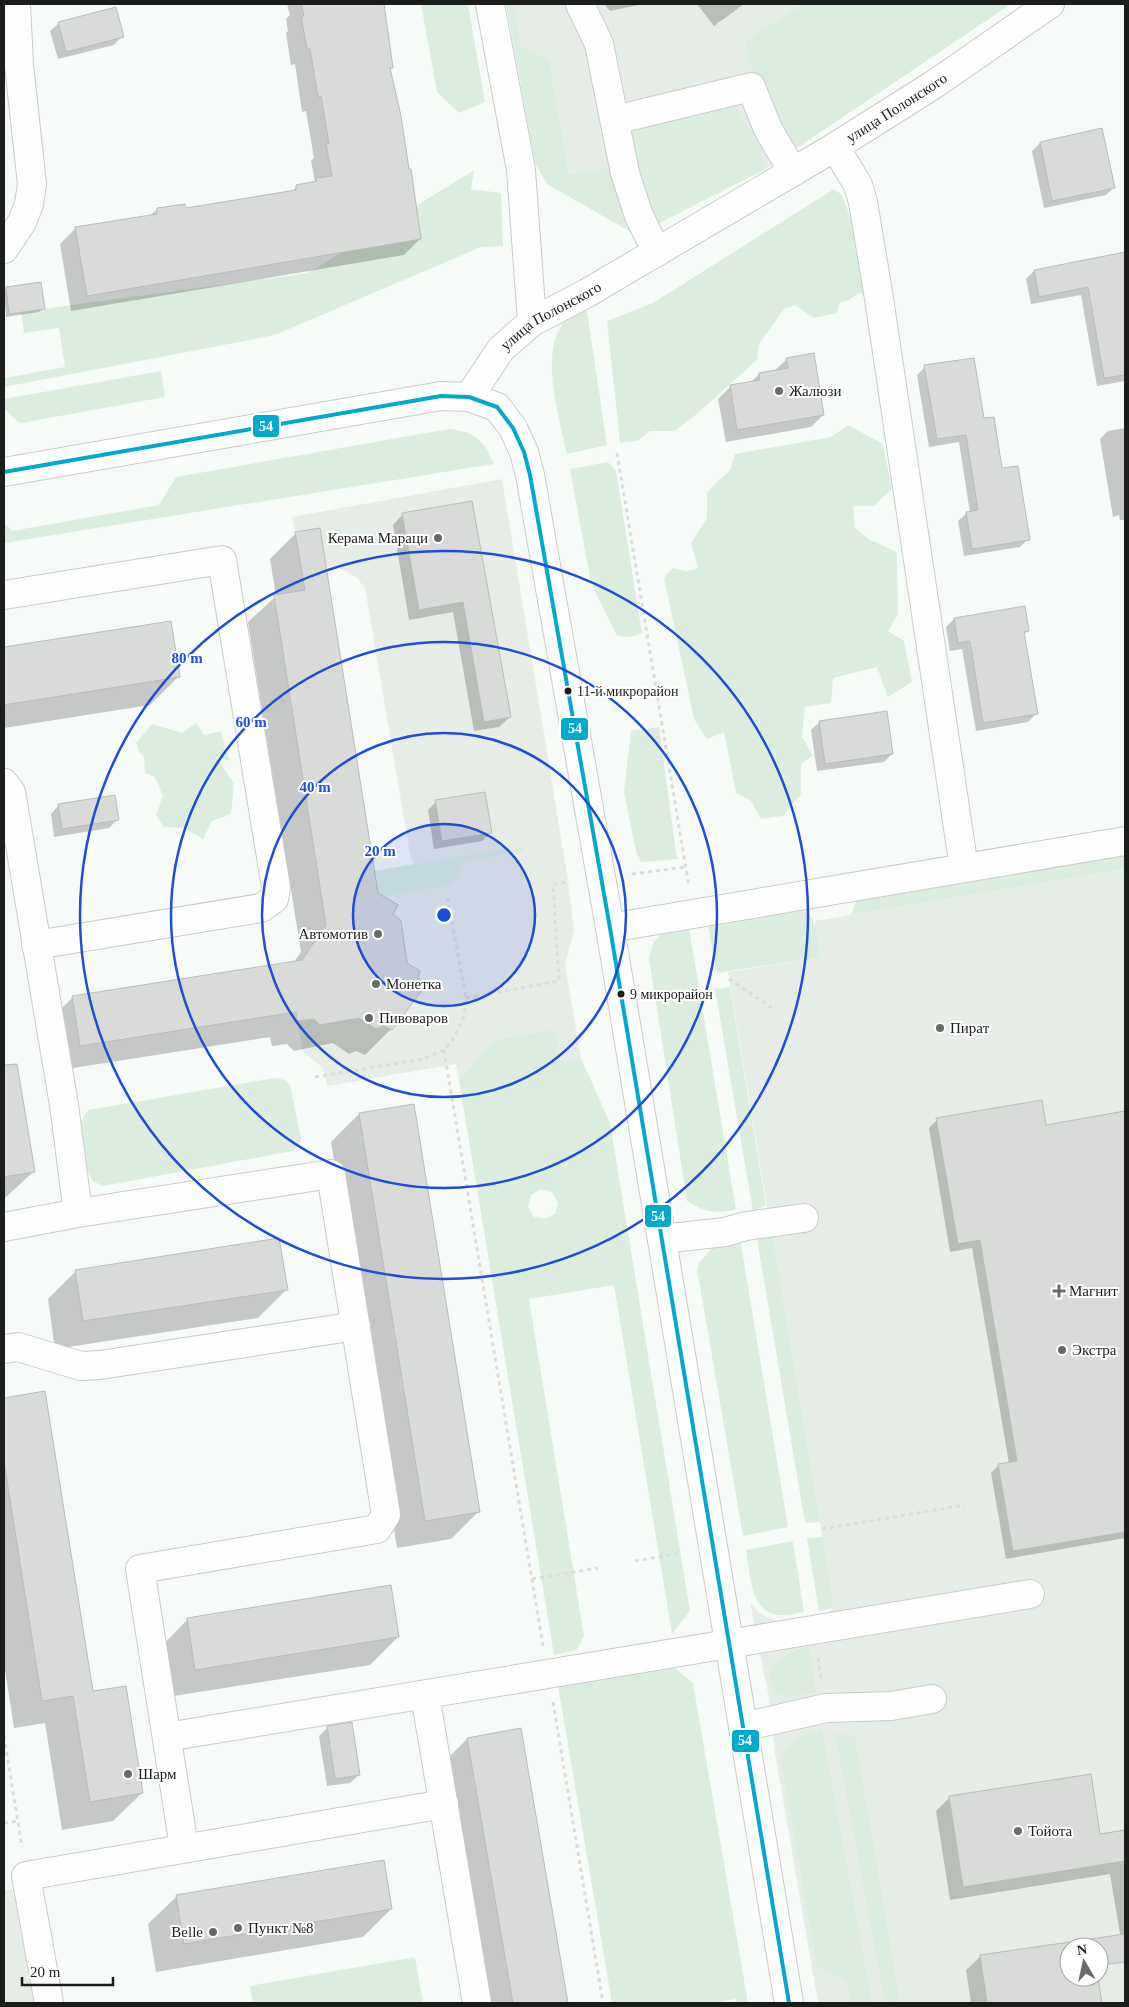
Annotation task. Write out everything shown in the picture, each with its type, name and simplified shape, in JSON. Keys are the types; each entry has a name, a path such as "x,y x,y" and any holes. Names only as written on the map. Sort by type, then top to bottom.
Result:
{"main road":[{"path":"4,249 22,222 29,204 32,184 19,65 16,4"},
{"path":"490,4 521,170 532,322"},
{"path":"580,4 599,44 626,173 639,216 658,252"},
{"name":"улица Полонского","path":"469,397 501,349 532,322 658,252 835,147 936,83 1050,4"},
{"path":"615,120 751,87 768,129 793,172"},
{"path":"835,147 858,185 863,202 880,302 964,868"},
{"path":"4,472 441,396 469,397 497,407 513,428 524,452 530,475 610,928 789,2003"},
{"path":"4,595 222,560 276,887 274,899 261,908 36,945"},
{"path":"4,783 11,792 64,1105 78,1214"},
{"path":"610,928 1125,841"},
{"path":"4,1227 331,1174 386,1515 378,1529 140,1569 184,1847"},
{"path":"662,1240 725,1232 746,1226 804,1218"},
{"path":"4,1349 18,1347 81,1366 100,1365 356,1326"},
{"path":"167,1737 1030,1594"},
{"path":"425,1695 477,2003"},
{"path":"743,1727 826,1708 891,1706 932,1699"},
{"path":"49,2003 26,1876 184,1847 444,1804"}],"path":[{"path":"617,453 690,890"},
{"path":"632,874 686,867"},
{"path":"466,998 559,981 553,884 568,882"},
{"path":"315,1078 423,1059 444,1050 453,1039 464,1016 466,998 447,895"},
{"path":"729,979 772,1008"},
{"path":"444,1050 603,2003"},
{"path":"822,1529 966,1505"},
{"path":"635,1561 681,1553"},
{"path":"532,1580 598,1568"},
{"path":"816,1649 822,1686"},
{"path":"4,1736 26,1876"},
{"path":"4,1824 17,1821"}],"shaded area":[{"path":"515,4 804,4 757,32 794,148 803,144 764,170 636,235 569,175 549,59 521,46"},
{"path":"502,479 567,874 574,930 565,965 581,1058 561,1061 555,1029 494,1040 459,1080 456,1064 327,1086 323,1068 303,1052 297,1021 314,1019 320,1025 359,1018 376,1029 383,1026 392,1030 426,985 418,978 420,970 407,963 401,921 393,914 378,894 374,871 414,864 410,854 365,588 357,578 342,569 329,566 301,568 292,517"},
{"path":"1125,869 1125,2003 818,2003 775,1753 768,1693 750,1602 760,1614 780,1622 826,1615 834,1607 728,972 820,957 815,921"},
{"path":"12,1889 19,1899 38,2003 4,2003 4,1891"}],"green space":[{"path":"421,4 468,4 485,102 459,113 437,92"},
{"path":"506,4 515,4 521,46 549,59 569,175 609,168 636,235 547,184 535,163"},
{"path":"804,4 1011,4 803,144 794,148 785,141 748,58 746,43 757,32"},
{"path":"733,100 761,151 764,170 658,223 647,212 625,126"},
{"path":"474,170 471,189 501,193 503,246 481,247 275,335 4,387 4,378 65,367 59,328 24,333 21,312 308,273"},
{"path":"834,189 842,195 851,219 869,295 858,293 849,300 839,303 837,313 814,318 795,305 784,309 759,344 757,360 699,412 675,431 650,431 637,441 620,443 607,321 653,303"},
{"path":"579,309 587,311 607,445 567,454 554,388 553,353 556,338 562,325"},
{"path":"161,371 165,397 21,423 14,419 4,408 4,399"},
{"path":"848,425 883,444 892,489 874,506 853,506 855,528 870,540 897,552 898,614 888,631 904,641 912,682 888,697 877,667 833,678 831,703 805,707 802,737 813,756 801,764 801,794 783,816 761,819 751,801 736,793 724,732 707,739 694,719 664,578 672,568 686,571 698,568 691,543 707,518 707,492 730,470 735,454 831,437"},
{"path":"449,429 466,432 478,439 494,464 4,543 4,523 12,531 159,505 176,477"},
{"path":"608,462 616,471 642,633 631,637 617,636 591,583 570,469"},
{"path":"196,723 204,735 221,731 229,761 215,756 234,783 231,814 212,821 203,839 184,828 164,827 156,815 163,796 155,777 145,773 144,757 136,743 152,724 182,733"},
{"path":"659,727 677,859 641,862 636,851 624,792 631,731"},
{"path":"523,846 524,852 464,861 451,885 382,896 378,894 374,871"},
{"path":"1125,852 1125,869 851,915 858,897"},
{"path":"800,909 814,923 818,936 820,957 716,973 708,923"},
{"path":"689,928 736,1210 722,1212 700,1208 687,1201 649,958 654,942 662,934"},
{"path":"730,987 766,1205 753,1211 715,989"},
{"path":"555,1029 561,1061 581,1058 610,1123 690,1611 672,1634 614,1285 529,1299 584,1636 577,1650 554,1655 459,1080 494,1040","holes":["541,1189 552,1192 558,1203 555,1214 545,1219 534,1217 528,1206 531,1195"]},
{"path":"275,1078 285,1080 290,1085 301,1138 299,1145 293,1151 103,1186 93,1181 87,1171 80,1123 88,1110"},
{"path":"756,1233 772,1233 820,1522 805,1523"},
{"path":"740,1238 788,1527 743,1536 697,1269 699,1263 717,1242"},
{"path":"823,1537 834,1608 819,1611 807,1538"},
{"path":"793,1541 804,1612 790,1615 771,1613 763,1608 753,1591 746,1550"},
{"path":"809,1647 816,1692 788,1697 777,1693 773,1688 770,1678 772,1667 788,1654"},
{"path":"660,1668 675,1668 693,1683 748,2003 737,2003 736,1999 709,2003 612,2003 558,1686"},
{"path":"822,1730 872,2003 851,2003 847,1980 817,1967 781,1758 789,1745 797,1738 807,1733"},
{"path":"835,1732 855,1737 900,2003 885,2003"},
{"path":"415,1957 423,2003 253,2003 250,1986"}],"building":[{"path":"301,4 384,4 393,68 390,68 401,116 409,169 411,169 421,239 87,296 75,227 157,214 157,208 185,204 186,208 296,190 296,185 317,181 316,178 332,176 326,144 329,144 321,96 318,97 310,49 307,49 301,16 304,16"},
{"path":"116,7 124,37 66,52 58,22"},
{"path":"1102,128 1115,188 1052,201 1040,142"},
{"path":"1125,252 1125,375 1104,378 1088,287 1039,297 1034,270"},
{"path":"41,282 45,309 9,314 6,287"},
{"path":"814,353 824,415 737,430 730,385 760,380 759,373 788,368 786,358"},
{"path":"974,358 984,418 994,417 1002,468 1018,466 1030,540 972,549 966,512 978,510 966,435 937,439 924,365"},
{"path":"472,501 511,717 484,722 463,602 419,610 402,513"},
{"path":"320,528 378,893 398,905 393,914 401,921 407,963 420,971 418,978 426,985 392,1030 383,1026 376,1029 359,1018 320,1025 314,1019 297,1021 296,1012 80,1046 72,996 302,960 326,925 274,595 305,590 295,532"},
{"path":"1025,606 1029,631 1024,632 1038,714 983,723 970,641 958,643 954,618"},
{"path":"171,621 180,677 4,705 4,647"},
{"path":"887,711 893,754 825,764 819,721"},
{"path":"485,792 492,833 442,841 435,800"},
{"path":"115,795 119,820 62,829 58,804"},
{"path":"17,1064 35,1172 4,1177 4,1065"},
{"name":"Экстра","path":"1042,1100 1046,1125 1125,1111 1125,1532 1013,1551 998,1464 1017,1461 980,1240 958,1244 936,1118"},
{"path":"414,1104 480,1512 425,1521 359,1113"},
{"path":"279,1238 288,1290 83,1321 75,1270"},
{"path":"45,1391 93,1691 126,1686 143,1793 90,1802 73,1696 42,1701 4,1462 4,1398"},
{"path":"391,1585 399,1637 195,1670 187,1618"},
{"path":"352,1722 360,1775 335,1779 327,1726"},
{"path":"521,1728 568,2003 513,2003 467,1738"},
{"path":"1091,1774 1100,1834 1125,1830 1125,1861 963,1887 949,1796"},
{"path":"384,1860 392,1909 184,1944 176,1895"},
{"path":"1125,1934 1125,1962 1109,1964 1109,1937 1104,1937"},
{"path":"1059,1944 1059,1987 1100,1987 1102,2003 987,2003 980,1955"}],"transit line":[{"name":"54","path":"4,472 441,396 469,397 497,407 513,428 524,452 530,475 610,928 789,2003"}],"place":[{"name":"Жалюзи","path":"779,391"},
{"name":"Керама Мараци","path":"438,538"},
{"name":"11-й микрорайон","path":"568,691"},
{"name":"Автомотив","path":"378,934"},
{"name":"Монетка","path":"376,984"},
{"name":"9 микрорайон","path":"621,994"},
{"name":"Пивоваров","path":"369,1018"},
{"name":"Пират","path":"940,1028"},
{"name":"Магнит","path":"1059,1291"},
{"name":"Экстра","path":"1062,1350"},
{"name":"Шарм","path":"128,1774"},
{"name":"Тойота","path":"1018,1831"},
{"name":"Пункт №8","path":"238,1928"},
{"name":"Belle","path":"213,1932"}]}
